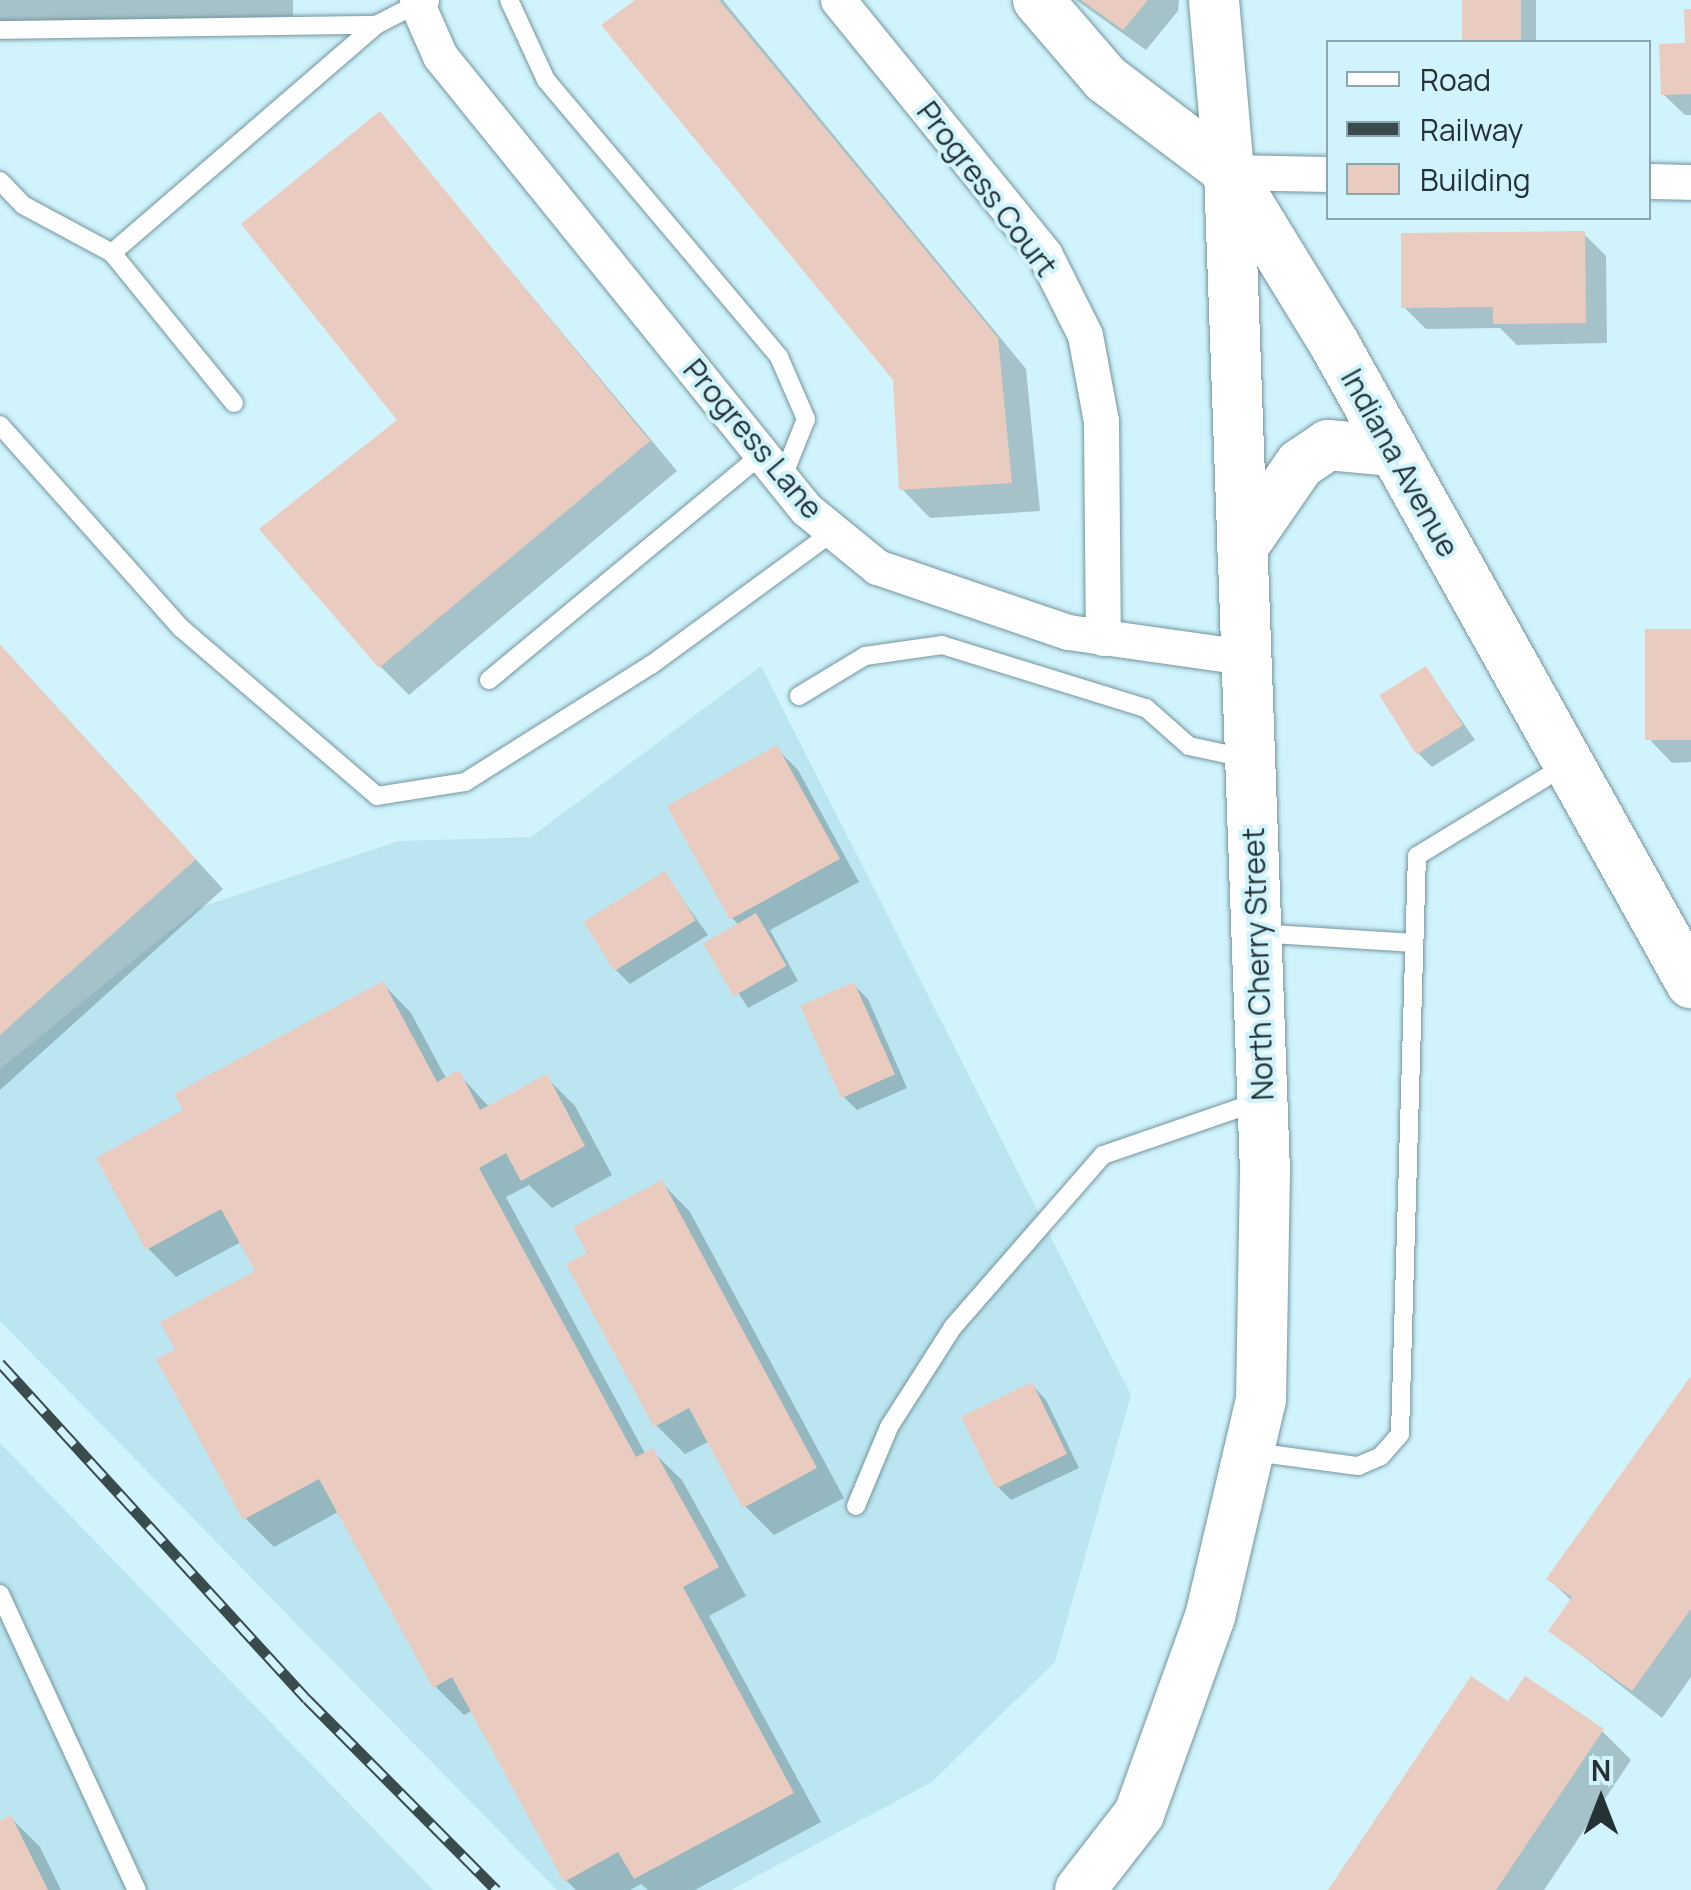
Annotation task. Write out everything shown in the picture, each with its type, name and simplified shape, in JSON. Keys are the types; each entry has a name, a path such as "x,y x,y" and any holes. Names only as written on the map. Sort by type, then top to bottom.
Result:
{"main road":[{"name":"Indiana Avenue","path":"1038,0 1106,79 1228,172 1392,451 1691,983"},
{"name":"North Cherry Street","path":"1080,1890 1138,1814 1210,1617 1261,1400 1262,1100 1257,933 1243,657 1228,172 1214,0"},
{"path":"1242,548 1300,464 1328,445 1392,451"}],"street":[{"name":"Progress Court","path":"838,0 1045,254 1085,335 1100,421 1103,638"},
{"name":"Progress Lane","path":"419,2 440,56 772,466 834,531 877,567 1103,638 1243,657"},
{"path":"1228,172 1326,174"},
{"path":"1651,181 1691,182"}],"lane":[{"path":"489,680 772,466 806,419 779,357 546,80 510,0"},
{"path":"112,253 376,26 419,2"},
{"path":"0,30 376,26"},
{"path":"0,182 23,205 112,253 234,404"},
{"path":"0,425 181,628 378,796 465,782 651,665 834,531"},
{"path":"798,696 865,656 942,646 1146,708 1189,746 1250,759"},
{"path":"1249,1452 1358,1466 1381,1456 1400,1434 1416,856 1568,764"},
{"path":"1257,933 1414,943"},
{"path":"856,1506 889,1427 953,1326 1103,1154 1262,1100"},
{"path":"0,1594 137,1890"}],"shaded area":[{"path":"761,666 1131,1395 1055,1662 932,1782 731,1890 557,1890 0,1321 0,1069 198,908 399,841 531,837"},
{"path":"0,1443 433,1890 0,1890"}],"building":[{"path":"635,0 719,0 998,338 1012,483 899,490 893,380 601,25"},
{"path":"1081,0 1148,0 1123,30"},
{"path":"1462,0 1521,0 1521,40 1462,40"},
{"path":"1684,9 1691,9 1691,94 1661,95 1659,44 1685,43"},
{"path":"380,111 650,441 379,668 259,529 397,420 241,224"},
{"path":"1585,231 1586,323 1493,324 1493,307 1401,308 1401,233"},
{"path":"1645,629 1691,629 1691,740 1645,740"},
{"path":"0,645 196,859 0,1035"},
{"path":"1426,666 1463,725 1416,755 1379,695"},
{"path":"777,745 840,859 730,920 667,806"},
{"path":"665,871 696,920 614,971 584,922"},
{"path":"756,913 786,966 734,996 703,944"},
{"path":"383,981 437,1082 459,1070 480,1110 547,1074 585,1146 521,1181 506,1153 479,1168 636,1457 653,1448 719,1567 683,1587 794,1793 634,1879 618,1852 564,1882 452,1677 433,1688 319,1479 243,1520 156,1359 175,1349 160,1322 255,1271 221,1209 146,1250 96,1158 183,1110 174,1094"},
{"path":"854,982 895,1074 841,1098 800,1006"},
{"path":"662,1180 817,1468 743,1508 689,1408 654,1427 566,1264 587,1253 573,1227"},
{"path":"1691,1376 1691,1609 1632,1691 1548,1631 1572,1597 1546,1579"},
{"path":"1032,1382 1067,1454 996,1489 961,1417"},
{"path":"1471,1676 1508,1701 1525,1676 1604,1729 1496,1890 1328,1890"},
{"path":"11,1815 48,1890 0,1890 0,1821"}],"railway":[{"path":"0,1363 307,1699 497,1890"}]}
